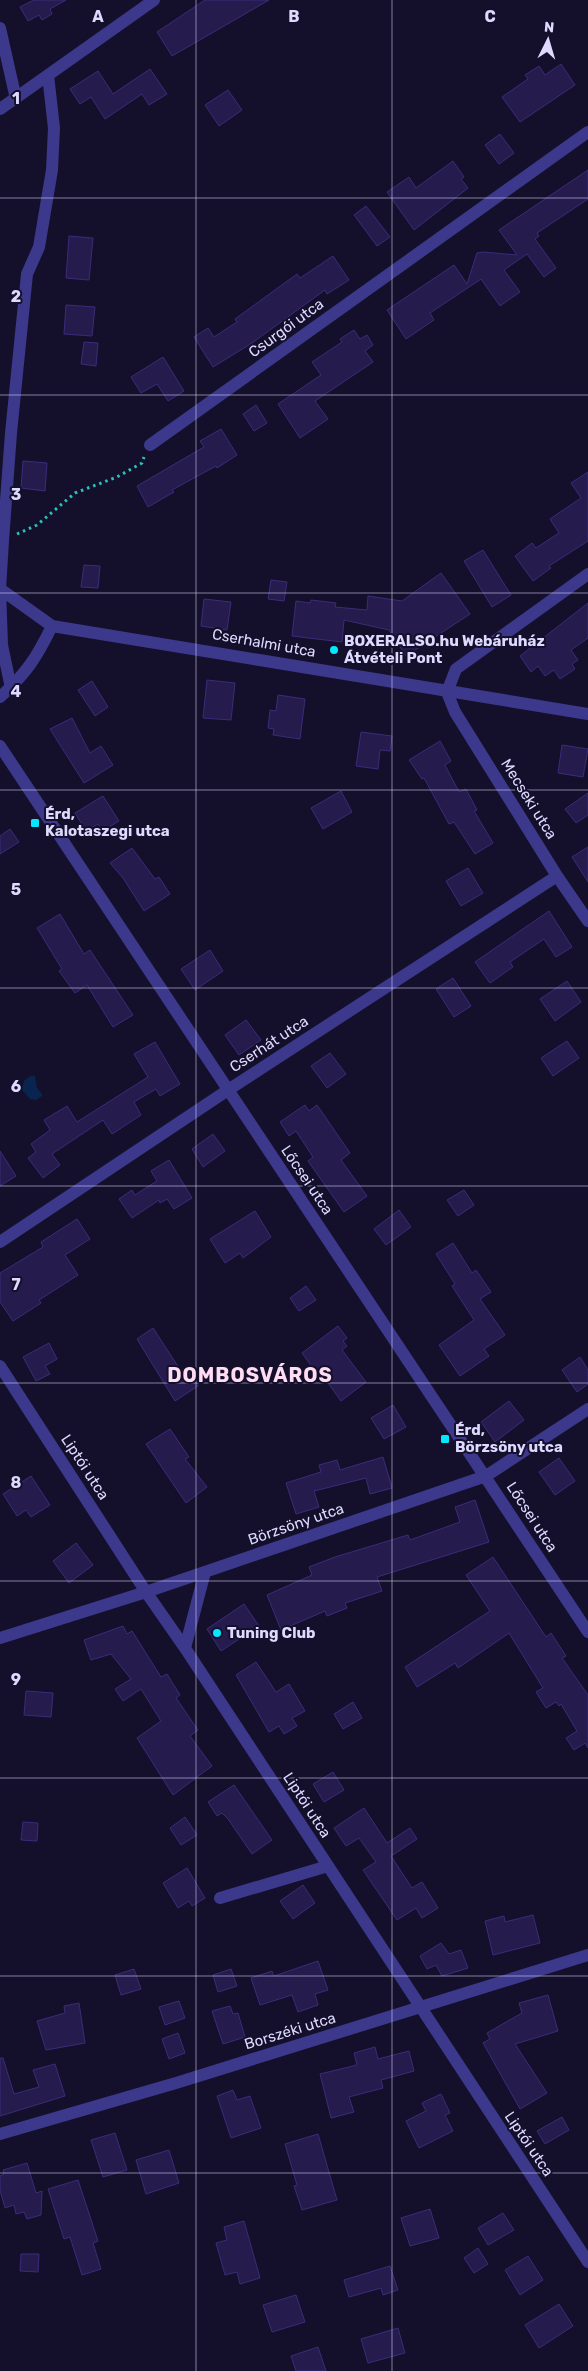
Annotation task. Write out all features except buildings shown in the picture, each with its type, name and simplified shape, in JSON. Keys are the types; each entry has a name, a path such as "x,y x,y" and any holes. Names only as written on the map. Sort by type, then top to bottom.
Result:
{"street":[{"path":"0,109 154,0"},
{"path":"0,28 16,99"},
{"path":"11,688 2,645 0,589 11,433 27,274 39,248 52,170 54,128 48,75"},
{"name":"Csurgói utca","path":"150,445 588,132"},
{"path":"447,692 456,669 588,574"},
{"name":"Cserhalmi utca","path":"0,589 52,626 190,647 447,692 588,714"},
{"path":"0,697 22,677 40,651 52,626"},
{"name":"Mecseki utca","path":"447,692 455,712 557,876 588,921"},
{"name":"Lőcsei utca","path":"0,746 588,1632"},
{"name":"Cserhát utca","path":"0,1242 228,1090 557,876"},
{"name":"Liptói utca","path":"0,1366 146,1592 185,1648 588,2262"},
{"name":"Börzsöny utca","path":"0,1638 146,1592 486,1476 588,1410"},
{"path":"185,1648 205,1572"},
{"path":"220,1898 328,1866"},
{"name":"Borszéki utca","path":"0,2134 176,2084 588,1954"}],"path":[{"path":"3,540 37,525 75,493 118,477 142,462 150,445"}],"water":[{"path":"30,1076 35,1076 37,1088 42,1094 36,1100 30,1099 22,1090 24,1081"}],"place":[{"name":"BOXERALSO.hu Webáruház Átvételi Pont","path":"334,650"},
{"name":"Érd, Kalotaszegi utca","path":"35,823"},
{"name":"Érd, Börzsöny utca","path":"445,1439"},
{"name":"Tuning Club","path":"217,1633"}],"district":[{"name":"DOMBOSVÁROS","path":"250,1375"}]}
